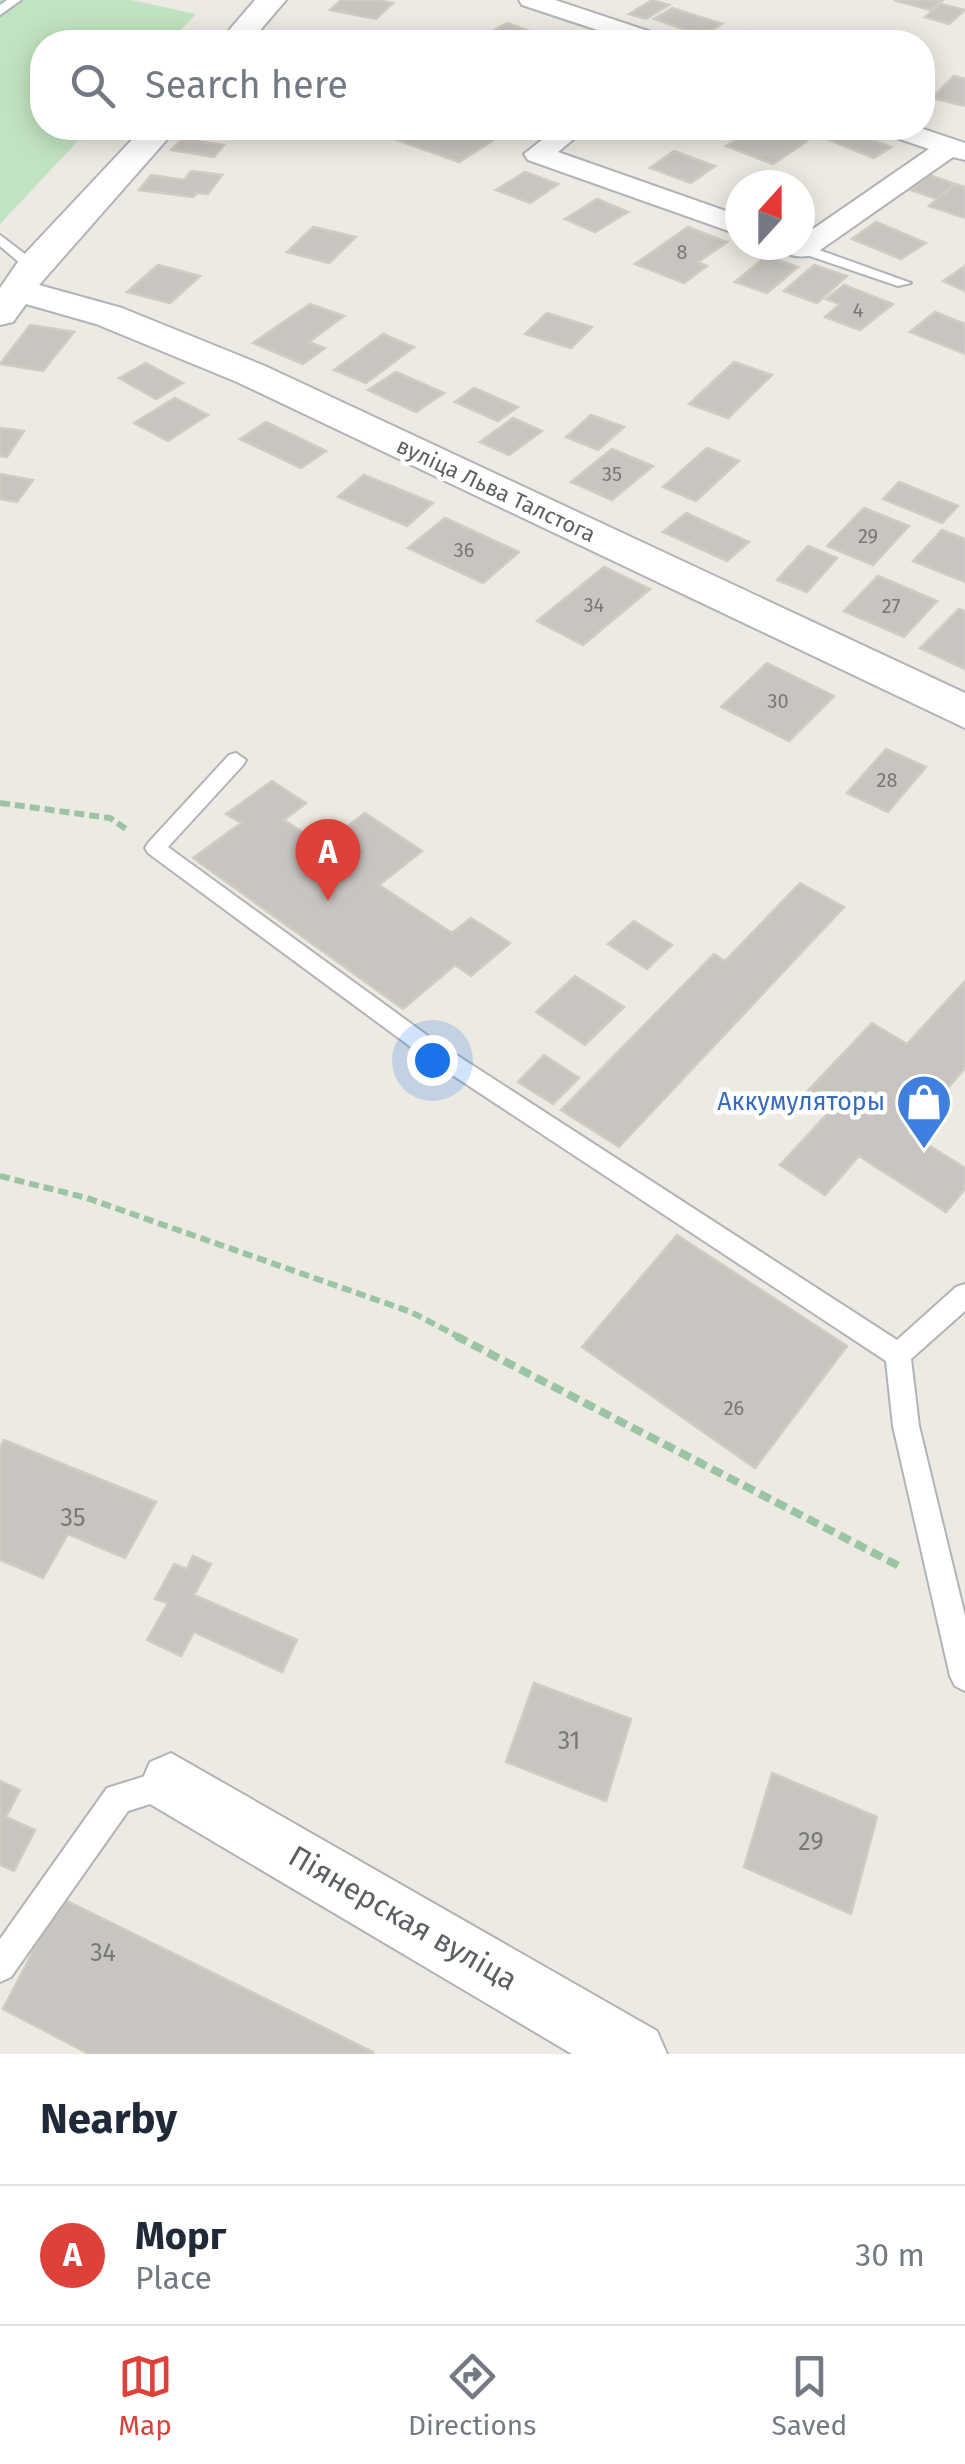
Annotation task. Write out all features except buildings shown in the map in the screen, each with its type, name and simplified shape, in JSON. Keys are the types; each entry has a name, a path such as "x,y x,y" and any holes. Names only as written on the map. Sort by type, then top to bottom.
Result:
{"street":[{"path":"245,30 271,0"},
{"path":"531,0 621,30"},
{"path":"11,295 150,140"},
{"path":"557,140 538,154 725,221"},
{"path":"929,140 957,150"},
{"path":"815,237 957,150"},
{"name":"вуліца Льва Талстога","path":"11,295 110,316 251,374 965,712"},
{"name":"Піянерская вуліца","path":"171,1783 634,2054"}],"lane":[{"path":"0,11 16,0"},
{"path":"0,238 11,295"},
{"path":"815,253 903,282"},
{"path":"236,760 156,848 427,1047 898,1355"},
{"path":"898,1355 965,1295"},
{"path":"898,1355 906,1426 965,1676"},
{"path":"0,1966 118,1799 171,1783"}],"path":[{"path":"0,802 110,818 156,848"},
{"path":"0,1176 105,1204 411,1312 944,1590"}],"green space":[{"path":"0,0 131,0 196,14 181,30 30,30 30,140 79,140 0,224"}],"place":[{"name":"Морг","path":"328,901"},
{"name":"Аккумуляторы","path":"924,1151"}]}
